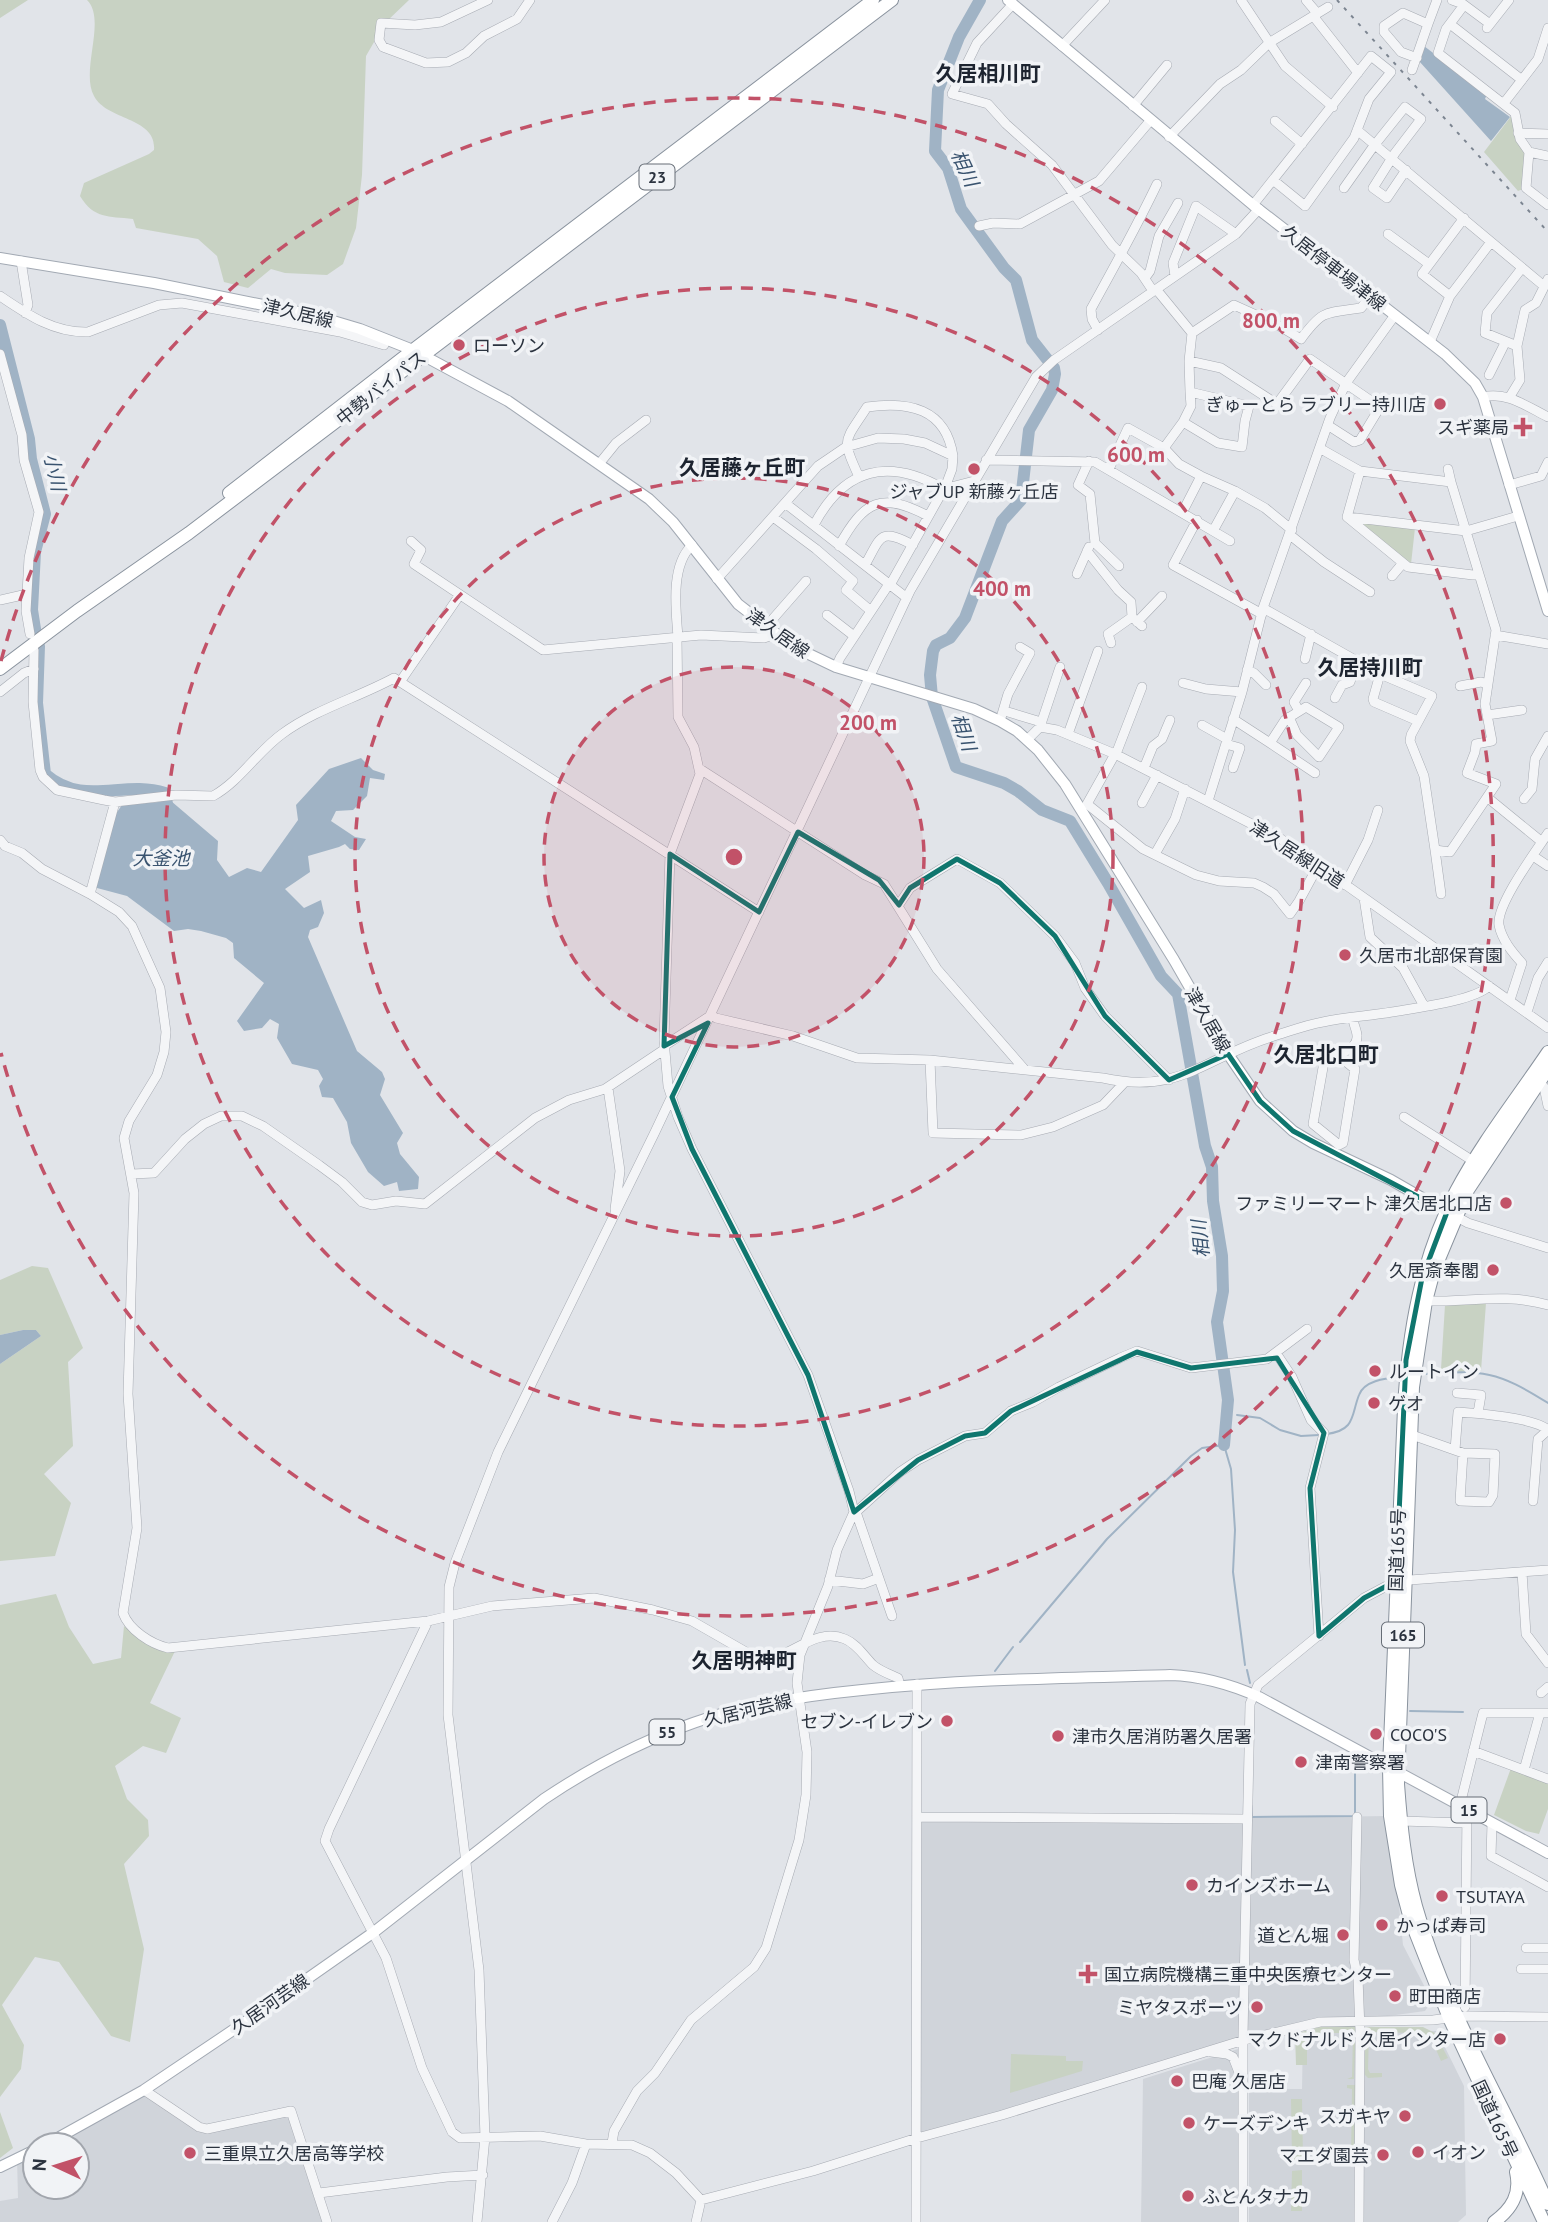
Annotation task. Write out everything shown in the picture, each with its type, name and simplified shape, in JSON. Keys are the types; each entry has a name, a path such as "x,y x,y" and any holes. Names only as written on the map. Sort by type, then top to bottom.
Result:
{"highway":[{"name":"中勢バイパス","path":"418,352 873,0"},
{"name":"中勢バイパス","path":"0,668 418,352 892,0"},
{"name":"国道165号","path":"1542,2206 1490,2109 1457,2014 1422,1954 1401,1885 1390,1816 1394,1770 1408,1347 1422,1278 1473,1161 1548,1052"},
{"name":"国道165号","path":"1400,1581 1412,1435 1413,1387 1426,1301 1434,1271 1451,1214 1548,1069"},
{"name":"国道165号","path":"1394,1770 1415,1905 1435,1962 1542,2206 1544,2222"},
{"path":"1490,2109 1518,2181 1515,2200 1498,2219"},
{"path":"1498,2219 1522,2207 1542,2206 1548,2215"}],"main road":[{"name":"久居停車場津線","path":"1011,2 1169,137 1430,342 1475,383 1483,397 1518,516 1545,592 1548,611"},
{"name":"津久居線","path":"0,258 113,275 313,316 360,329 418,352 508,401 649,499 692,545 738,604 803,653 836,667 1004,716 1052,765 1083,806 1228,1054 1260,1101 1293,1130 1327,1151 1391,1180 1451,1214"},
{"name":"久居河芸線","path":"71,2131 144,2091 374,1932 544,1799 604,1761 646,1741 744,1708 800,1697 917,1684 1170,1675 1203,1678 1252,1694 1394,1770"},
{"name":"15","path":"1394,1770 1548,1853"},
{"path":"0,2167 21,2157"}],"street":[{"path":"488,0 442,22 415,25 381,23 379,40 383,47 426,64 448,62 466,53 484,36 517,19 530,0"},
{"path":"1062,46 1105,0"},
{"path":"1241,0 1291,72 1333,107"},
{"path":"1306,0 1328,43 1358,74"},
{"path":"1412,70 1437,0"},
{"path":"1452,0 1464,3 1488,26 1509,0"},
{"path":"1011,2 977,43 952,94 988,104 1052,165 1120,255 1145,278 1192,333 1189,361 1191,407 1164,448"},
{"path":"1464,3 1446,29 1438,52 1515,113 1518,133 1529,152 1526,188 1548,205"},
{"path":"1169,137 1220,85 1241,70 1269,43 1328,7"},
{"path":"1417,58 1401,52 1384,32 1384,26 1403,13 1427,23"},
{"path":"1450,24 1522,80"},
{"path":"1504,103 1538,59 1548,29"},
{"path":"477,2222 485,2137 479,1970 448,1714 449,1587 454,1563 498,1452 672,1097 907,598 974,481 991,460 1036,377 1055,360 1236,234 1273,180 1371,56 1391,72 1369,100 1357,130 1306,206 1273,180"},
{"path":"1133,106 1167,65"},
{"path":"1344,188 1405,107 1421,119 1373,188 1387,198 1406,170"},
{"path":"979,226 993,223 1020,224 1099,181 1150,121"},
{"path":"1275,121 1303,144"},
{"path":"1357,130 1522,268 1546,282 1536,303 1525,310 1517,346 1520,380 1509,398"},
{"path":"1518,133 1548,134"},
{"path":"1529,152 1548,156"},
{"path":"1098,330 1092,319 1091,309 1138,225 1143,209 1157,184"},
{"path":"1145,278 1150,271 1159,236 1178,203"},
{"path":"1175,276 1173,263 1196,206 1236,234"},
{"path":"1450,296 1422,274 1464,218"},
{"path":"1388,234 1429,264"},
{"path":"1430,342 1450,296 1491,242"},
{"path":"21,261 28,304 25,313"},
{"path":"1517,346 1485,333 1487,313 1522,268"},
{"path":"196,305 204,293"},
{"path":"0,296 45,325 76,333 88,332 159,306 182,303 340,332 384,345"},
{"path":"1192,333 1234,305 1301,339 1317,318 1335,310 1361,308 1371,296"},
{"path":"1208,801 1242,692 1262,611 1328,426 1346,383 1395,315"},
{"path":"1489,375 1505,343"},
{"path":"0,354 22,435 24,460 39,512 29,558 26,617 30,634"},
{"path":"1189,361 1221,368 1277,404 1310,359 1380,407 1360,440 1354,442 1328,426"},
{"path":"1183,422 1218,443 1242,447 1249,406 1190,391"},
{"path":"1483,397 1497,395 1509,398 1548,417"},
{"path":"836,667 890,585 945,487 952,469 950,441 939,422 924,411 903,405 867,407 848,438 846,447 859,477"},
{"path":"599,464 616,443 646,420"},
{"path":"1109,469 1128,428 1164,448 1179,464 1265,508 1325,562 1370,592"},
{"path":"717,579 822,462 846,447 878,438 904,439 925,443 953,456"},
{"path":"1321,449 1360,471 1451,482"},
{"path":"991,460 1089,461 1109,469 1230,541"},
{"path":"1089,461 1078,485 1090,494 1094,543 1119,566"},
{"path":"1509,485 1541,476 1548,462"},
{"path":"1435,850 1450,852 1496,784 1467,773 1476,744 1492,741 1485,704 1496,630 1448,469"},
{"path":"814,525 831,497 843,486 875,471 901,471 919,475 945,487 974,481"},
{"path":"1347,517 1360,471"},
{"path":"1183,511 1201,476"},
{"path":"1213,531 1236,491"},
{"path":"785,503 907,598"},
{"path":"839,545 855,519 874,505 901,503 928,516"},
{"path":"1347,517 1466,531 1518,516"},
{"path":"773,517 853,581 846,590 871,611"},
{"path":"1347,517 1408,567 1472,575 1479,573"},
{"path":"1197,520 1173,565 1311,634 1380,674 1432,696 1410,741 1424,776 1441,894"},
{"path":"865,565 885,535 895,536 913,545"},
{"path":"1077,574 1094,538"},
{"path":"411,541 421,550 414,564 542,650 701,635 764,638 776,634"},
{"path":"692,545 684,552 676,589 678,717 694,747 700,780 670,854 663,1020 668,1086 692,1149 808,1376 892,1616"},
{"path":"1087,551 1131,602 1137,622"},
{"path":"1392,576 1403,563"},
{"path":"763,625 771,621 806,581"},
{"path":"0,600 27,594"},
{"path":"400,682 459,596"},
{"path":"1111,643 1108,634 1137,622 1162,596"},
{"path":"827,615 854,636"},
{"path":"1305,659 1311,634"},
{"path":"1495,635 1548,644"},
{"path":"1004,716 1008,694 1030,653 1020,648"},
{"path":"34,650 33,702 41,776 59,791 116,802 166,796 215,795 284,732 329,707 394,678 759,912"},
{"path":"1068,734 1097,651"},
{"path":"1335,698 1342,685 1350,682 1357,661"},
{"path":"1027,740 1041,725 1060,667"},
{"path":"0,692 24,673 34,669"},
{"path":"1247,670 1266,685"},
{"path":"1380,674 1368,698 1418,721"},
{"path":"1460,686 1481,682 1487,684"},
{"path":"1183,683 1206,689 1242,692"},
{"path":"1299,711 1294,702 1306,683"},
{"path":"1142,687 1116,754 1083,806 1131,841 1196,875 1219,881 1254,883 1264,887 1274,894 1290,914 1318,866"},
{"path":"1270,743 1289,717 1306,707 1339,727 1319,757 1297,735 1289,717"},
{"path":"1487,715 1522,710"},
{"name":"津久居線旧道","path":"1004,716 1051,727 1116,754 1281,839 1548,1028"},
{"path":"1233,719 1315,773"},
{"path":"1144,768 1153,746 1162,739 1170,720"},
{"path":"1202,725 1240,748 1233,768"},
{"path":"1524,799 1532,789 1535,758 1548,736"},
{"path":"700,769 865,875 879,880 933,964 1025,1070"},
{"path":"1142,803 1157,775"},
{"path":"1156,855 1175,820 1185,789"},
{"path":"1488,797 1545,837 1517,880 1499,920 1505,941 1522,963 1510,1000"},
{"path":"90,894 116,802"},
{"path":"1345,885 1368,840 1378,810"},
{"path":"0,842 119,912 136,933 160,988 166,1040 157,1075 126,1127 124,1146 134,1193 128,1394 137,1528 124,1608 125,1620 151,1642 168,1648 428,1622 492,1606 594,1598 692,1621 760,1660 773,1658 824,1637 847,1640 876,1668 898,1678 900,1686"},
{"path":"1533,856 1548,866"},
{"path":"898,906 910,888 957,859 1000,883 1055,936 1075,963 1085,988 1105,1016 1169,1080"},
{"path":"1364,898 1370,937 1403,968 1424,1006"},
{"path":"1527,1012 1538,978 1548,962"},
{"path":"711,1015 857,1058 930,1060 1103,1078 1124,1083 1154,1083 1186,1075 1228,1054 1315,1024 1424,1006 1478,994 1489,986"},
{"path":"132,1174 154,1173 185,1139 204,1124 221,1115 234,1115 248,1118 263,1126 334,1177 366,1204 396,1201 425,1204 535,1118 569,1100 608,1088 711,1015"},
{"path":"1339,1056 1355,1069 1343,1143 1339,1145 1313,1125 1324,1062 1330,1056 1339,1056 1355,1044 1358,1037 1353,1018"},
{"path":"930,1060 933,1133 1021,1135 1053,1127 1103,1105 1124,1083"},
{"path":"1539,1083 1544,1087 1548,1106"},
{"path":"608,1088 621,1171 615,1214"},
{"path":"1404,1117 1473,1161"},
{"path":"1451,1214 1487,1229 1548,1248"},
{"path":"1426,1301 1507,1298 1548,1305"},
{"path":"612,2143 614,2131 632,2098 655,2073 691,2020 754,1967 766,1948 799,1840 806,1795 807,1752 797,1683 803,1645 829,1580 837,1550 855,1512 900,1472 918,1460 965,1436 985,1433 1011,1411 1120,1358 1138,1351 1191,1368 1223,1362 1267,1359 1307,1329"},
{"path":"1276,1353 1292,1377 1311,1420 1324,1433 1310,1488 1320,1636"},
{"path":"1457,1393 1481,1395 1478,1413"},
{"path":"1412,1435 1459,1452 1495,1454 1493,1495 1489,1502 1460,1501 1459,1452 1458,1412 1543,1425 1548,1430 1538,1439 1543,1455 1533,1501"},
{"path":"1243,2222 1246,1819 1252,1694 1258,1685 1364,1598 1400,1581 1548,1570"},
{"path":"1522,1572 1526,1634 1548,1663"},
{"path":"829,1580 863,1584 879,1578"},
{"path":"428,1622 325,1837 327,1847 374,1932 391,1973 422,2068 452,2132 460,2138 540,2136 586,2144 632,2145 650,2153 676,2173 701,2200"},
{"path":"916,2222 917,1684"},
{"path":"1457,2014 1466,1823 1463,1807 1483,1713 1544,1713 1524,1770"},
{"path":"1473,1751 1548,1779"},
{"path":"918,1817 1246,1819"},
{"path":"1357,1817 1354,1960 1358,1978 1359,2020 1359,2222"},
{"path":"1401,1821 1466,1823"},
{"path":"1492,1823 1491,1856 1548,1887"},
{"path":"1526,1948 1548,1948"},
{"path":"1521,1969 1548,1969"},
{"path":"701,2200 813,2171 1244,2040 1320,2022 1433,2020 1457,2014 1548,2017"},
{"path":"1208,2051 1227,2054 1235,2060 1243,2090"},
{"path":"144,2091 199,2127 207,2129 291,2111 327,2222"},
{"path":"552,2222 572,2183 586,2144"},
{"path":"319,2193 483,2175"},
{"path":"696,2222 701,2200"}],"highlighted area":[{"path":"798,832 879,880 899,905 910,888 957,859 1000,883 1055,936 1105,1016 1169,1080 1228,1054 1260,1101 1293,1131 1447,1212 1422,1278 1406,1360 1396,1581 1364,1598 1319,1636 1310,1488 1324,1433 1277,1358 1191,1368 1137,1352 1011,1411 985,1433 965,1436 918,1460 854,1512 808,1375 692,1149 672,1097 708,1023 664,1046 670,854 759,912"}],"shaded area":[{"path":"1390,1816 1403,1945 1432,2001 1425,2011 1320,2022 917,2138 918,1817 1138,1819"},
{"path":"1437,2031 1464,2086 1466,2215 1458,2222 1249,2222 1249,2089 1302,2089 1303,2034"},
{"path":"1238,2049 1239,2222 1141,2222 1143,2079"},
{"name":"三重県立久居高等学校","path":"147,2088 207,2129 291,2111 325,2222 0,2222 0,2201 18,2198 17,2158 21,2156 21,2201 91,2201 91,2131 67,2131"}],"green space":[{"path":"0,0 28,0 0,18"},
{"path":"87,0 409,0 385,23 366,56 362,175 356,228 343,264 327,275 285,273 271,269 248,288 224,282 217,256 198,239 136,228 133,219 96,213 85,203 80,196 84,183 154,150 153,139 148,131 109,110 94,96 90,73 95,20"},
{"path":"1512,115 1525,148 1523,189 1518,191 1484,152"},
{"path":"1365,522 1415,528 1411,564 1363,525"},
{"path":"32,1266 48,1268 83,1348 68,1362 73,1446 44,1474 71,1503 55,1556 0,1561 0,1364 41,1336 36,1330 0,1335 0,1280"},
{"path":"1486,1303 1481,1371 1444,1372 1444,1369 1441,1369 1445,1305"},
{"path":"56,1594 69,1627 93,1664 121,1658 124,1626 149,1644 175,1651 150,1703 181,1718 166,1753 143,1746 115,1766 127,1799 148,1820 149,1836 124,1864 144,1949 130,2042 111,2036 59,1962 35,1957 2,2005 24,2045 21,2069 0,2097 0,1605"},
{"path":"1511,1768 1548,1783 1548,1809 1539,1834 1526,1831 1494,1815"},
{"path":"1356,2026 1354,2079 1347,2079 1352,2077 1353,2033 1318,2033 1307,2040 1307,2065 1296,2065 1295,2034 1319,2027"},
{"path":"1365,2027 1423,2027 1435,2033 1448,2058 1441,2061 1431,2038 1421,2033 1369,2032 1368,2069 1370,2073 1382,2073 1382,2077 1368,2078 1364,2074"},
{"path":"1011,2054 1066,2056 1066,2061 1083,2061 1082,2071 1010,2093"},
{"path":"1347,2085 1355,2085 1354,2160 1351,2160 1352,2089 1347,2088"},
{"path":"1291,2099 1302,2099 1303,2160 1292,2160"},
{"path":"0,2112 13,2148 0,2158"},
{"path":"1302,2170 1302,2211 1291,2211 1292,2171"}],"water":[{"path":"1424,46 1487,94 1485,99 1510,117 1491,141 1419,61"},
{"name":"大釜池","path":"361,758 373,770 385,774 384,780 370,778 367,796 353,810 336,811 331,821 355,837 366,839 359,850 350,849 345,844 308,856 310,872 285,889 304,908 321,900 324,913 318,927 310,930 308,937 357,1051 382,1072 385,1079 380,1095 403,1133 397,1143 400,1154 419,1177 418,1189 399,1191 397,1182 384,1186 368,1172 351,1143 347,1122 333,1098 322,1097 319,1086 323,1079 318,1070 292,1064 277,1038 279,1024 270,1019 262,1028 244,1031 237,1021 264,983 234,958 233,943 226,938 201,931 174,931 127,896 97,888 115,815 122,805 171,801 218,841 217,860 229,877 247,868 261,872 298,820 296,805 329,769"},
{"path":"36,1330 41,1336 0,1364 0,1335"}],"waterway":[{"name":"相川","path":"980,0 959,37 938,90 935,151 948,168 961,209 1004,268 1016,280 1032,340 1054,368 1055,374 1052,390 1029,430 1021,500 1002,521 965,618 950,638 936,645 933,651 930,675 932,697 956,767 1004,783 1042,810 1070,821 1161,976 1178,994 1205,1146 1212,1167 1213,1201 1222,1256 1223,1291 1217,1322 1228,1400 1224,1445"},
{"name":"小川","path":"0,325 45,514 35,552 32,610 35,629"},
{"name":"小川","path":"39,646 37,703 45,774 74,789 134,789 165,793 167,804"},
{"path":"1424,1374 1462,1372 1489,1375 1516,1384 1548,1403"},
{"path":"1327,1434 1348,1425 1365,1386 1397,1378"},
{"path":"1237,1415 1260,1418 1280,1430 1301,1436 1319,1435"},
{"path":"1020,1642 1107,1539 1191,1456 1202,1448 1224,1445 1231,1469 1235,1530 1233,1572 1245,1665"},
{"path":"995,1671 1013,1647"},
{"path":"1247,1670 1250,1683"},
{"path":"1410,1711 1463,1712"},
{"path":"1252,1806 1252,1817 1355,1816 1355,1770"}],"railway":[{"path":"1337,0 1548,232"}],"place":[{"name":"ローソン","path":"459,345"},
{"name":"ぎゅーとら ラブリー持川店","path":"1440,404"},
{"name":"スギ薬局","path":"1523,427"},
{"name":"ジャブUP 新藤ヶ丘店","path":"974,469"},
{"name":"久居市北部保育園","path":"1345,955"},
{"name":"ファミリーマート 津久居北口店","path":"1506,1203"},
{"name":"久居斎奉閣","path":"1493,1270"},
{"name":"ルートイン","path":"1375,1371"},
{"name":"ゲオ","path":"1374,1403"},
{"name":"セブン-イレブン","path":"947,1721"},
{"name":"COCO'S","path":"1376,1734"},
{"name":"津市久居消防署久居署","path":"1058,1736"},
{"name":"津南警察署","path":"1301,1762"},
{"name":"カインズホーム","path":"1192,1885"},
{"name":"TSUTAYA","path":"1442,1896"},
{"name":"かっぱ寿司","path":"1382,1925"},
{"name":"道とん堀","path":"1343,1935"},
{"name":"国立病院機構三重中央医療センター","path":"1088,1974"},
{"name":"町田商店","path":"1395,1996"},
{"name":"ミヤタスポーツ","path":"1257,2007"},
{"name":"マクドナルド 久居インター店","path":"1500,2039"},
{"name":"巴庵 久居店","path":"1177,2081"},
{"name":"スガキヤ","path":"1405,2116"},
{"name":"ケーズデンキ","path":"1189,2123"},
{"name":"イオン","path":"1418,2152"},
{"name":"三重県立久居高等学校","path":"190,2153"},
{"name":"マエダ園芸","path":"1383,2155"},
{"name":"ふとんタナカ","path":"1188,2196"}],"district":[{"name":"久居相川町","path":"988,73"},
{"name":"久居藤ヶ丘町","path":"742,467"},
{"name":"久居持川町","path":"1370,667"},
{"name":"久居北口町","path":"1326,1054"},
{"name":"久居明神町","path":"744,1660"}]}
